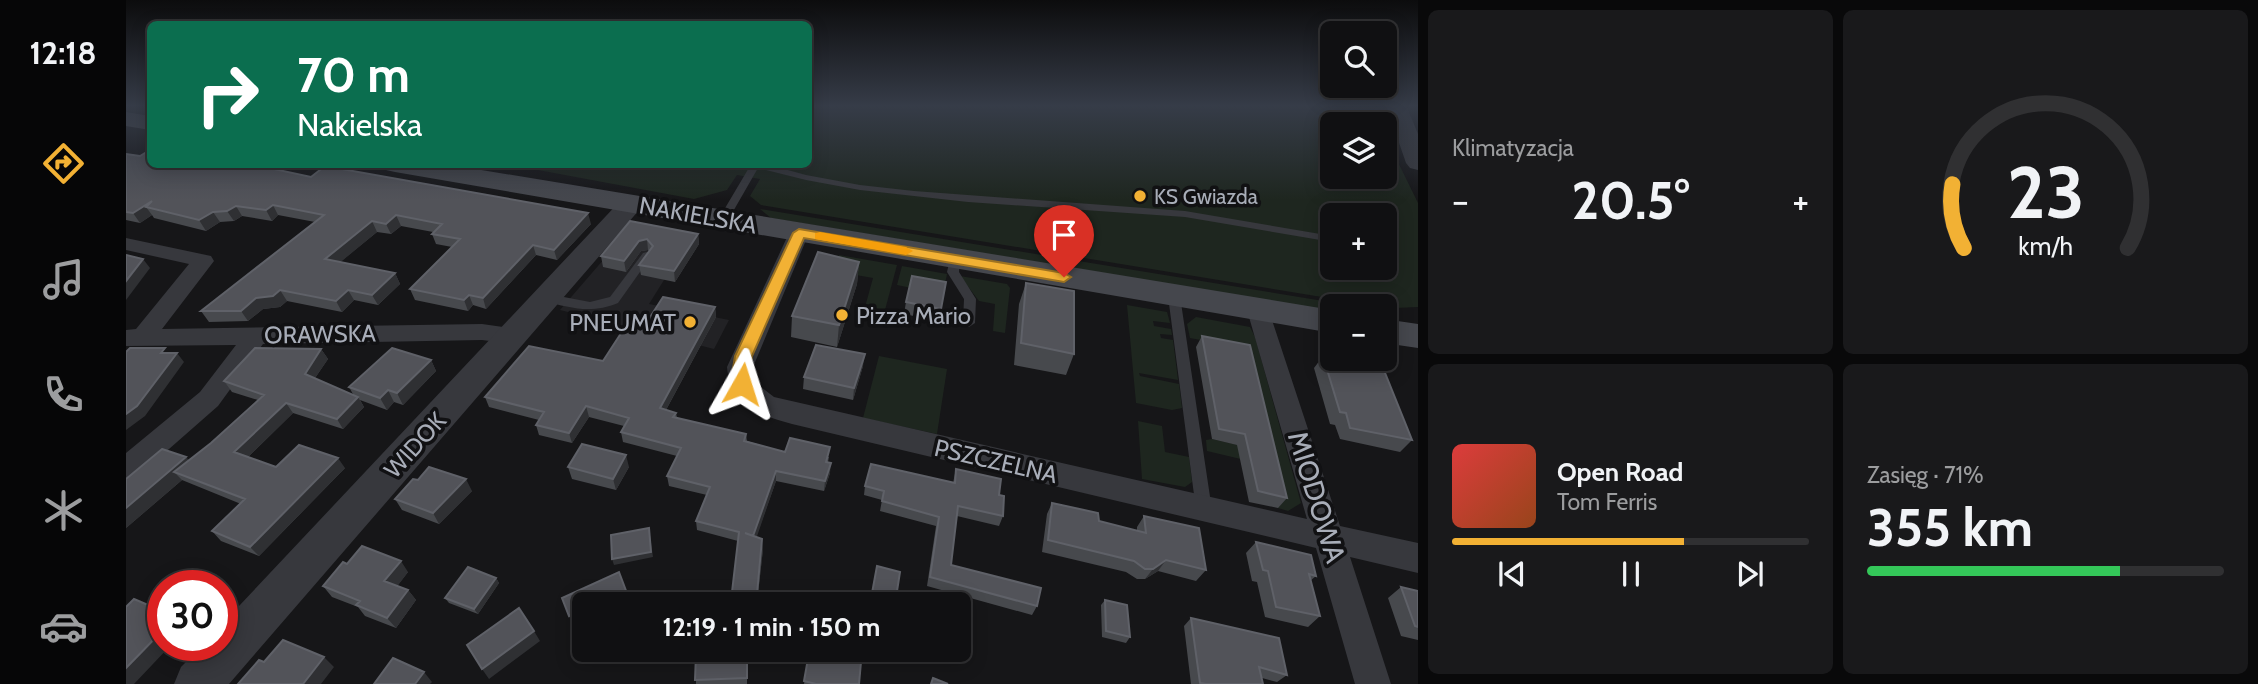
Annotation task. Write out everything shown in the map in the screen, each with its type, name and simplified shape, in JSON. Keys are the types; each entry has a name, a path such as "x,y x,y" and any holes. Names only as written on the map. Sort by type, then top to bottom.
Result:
{"main road":[{"name":"NAKIELSKA","path":"419,168 1320,320"},
{"path":"1397,333 1418,336"}],"street":[{"path":"1410,137 1418,163"},
{"name":"WIDOK","path":"198,684 631,204"},
{"name":"PSZCZELNA","path":"799,233 740,367 742,384 757,401 792,414 1418,558"},
{"path":"126,244 203,261 134,338"},
{"name":"MIODOWA","path":"1259,310 1373,684"},
{"name":"ORAWSKA","path":"134,338 482,332 514,336"},
{"path":"126,470 209,399 257,335"}],"lane":[{"path":"723,220 752,168"},
{"path":"765,168 891,194 1184,214 1320,237"},
{"path":"548,298 584,307 607,304 614,300 647,255"},
{"path":"955,259 953,272 970,299 969,323"},
{"path":"1174,296 1204,510"}],"shaded area":[{"name":"KS Gwiazda","path":"812,137 1320,137 1320,189 1397,189 1397,160 1418,203 1418,307 1397,308 1397,294 1320,294 1320,297 761,205 750,196 760,179 737,175 727,190 694,199 527,168 812,168"},
{"path":"760,209 1320,300 1320,309 771,218"},
{"path":"636,222 694,232 649,304 729,320 714,349 560,310"},
{"path":"839,255 897,265 885,310 865,307 873,278 833,271"},
{"path":"902,266 947,274 945,284 926,291 897,285"},
{"path":"960,276 1007,284 1010,288 1005,333 993,331 995,304 979,301"},
{"path":"1127,305 1167,312 1170,323 1153,321 1154,326 1171,329 1172,335 1160,334 1161,338 1173,340 1178,380 1139,373 1140,376 1179,384 1182,408 1172,410 1136,403"},
{"path":"1196,317 1250,327 1255,337 1301,503 1288,511 1278,508 1266,465 1207,451 1206,440 1212,439 1264,451 1212,342 1190,338 1187,324"},
{"path":"879,356 947,369 937,434 863,418"},
{"path":"1138,421 1162,426 1165,452 1189,457 1192,482 1185,487 1142,479"}],"building":[{"path":"147,152 147,168 269,168 311,177 322,168 336,168 588,213 554,250 533,245 483,298 469,295 464,300 410,289 460,239 432,234 442,224 396,215 386,224 372,221 325,259 395,273 372,295 348,290 336,301 280,290 273,296 256,298 241,311 201,311 324,215 273,205 266,210 236,206 227,211 213,212 199,220 146,207 152,201 133,213 126,212 126,154 140,156"},
{"path":"630,221 698,234 674,271 639,265 653,246 647,239 639,241 624,261 601,256"},
{"path":"818,252 859,262 839,325 792,316"},
{"path":"126,255 143,259 126,281"},
{"path":"912,276 946,282 941,309 906,302"},
{"path":"1026,283 1074,291 1074,354 1021,343"},
{"path":"663,297 715,307 660,408 676,413 673,417 746,434 744,441 785,452 790,438 830,447 826,462 831,463 825,481 776,471 753,536 762,539 757,592 732,592 739,532 696,521 710,487 667,476 681,448 621,432 629,418 586,406 569,433 536,425 544,412 485,397 529,346 603,361 631,318 647,322"},
{"path":"1202,336 1250,345 1287,498 1258,491 1245,434 1219,429"},
{"path":"816,345 865,354 854,388 804,377"},
{"path":"130,348 165,348 161,353 177,353 137,406 126,414 126,352"},
{"path":"255,348 321,349 305,374 358,397 337,419 286,403 234,452 276,467 299,445 338,458 250,547 212,531 245,499 174,472 264,395 224,381"},
{"path":"392,348 431,360 397,393 388,390 380,398 349,387"},
{"path":"1328,371 1384,371 1412,440 1350,428 1346,413 1340,412"},
{"path":"582,444 626,455 613,479 568,467"},
{"path":"162,449 186,457 126,508 126,479"},
{"path":"871,464 955,483 956,469 1001,479 999,495 1004,496 1003,516 958,506 951,565 1041,588 1037,606 930,577 939,517 882,501 884,491 865,486"},
{"path":"429,467 466,479 433,513 395,499 413,479 418,480"},
{"path":"1052,503 1098,513 1099,521 1146,533 1144,516 1199,528 1206,570 1166,560 1153,569 1145,569 1134,561 1048,540"},
{"path":"649,528 651,552 612,559 611,535"},
{"path":"1256,542 1311,555 1316,576 1309,574 1320,616 1276,607 1268,571 1263,570"},
{"path":"362,546 401,561 384,581 408,590 387,618 356,605 360,601 323,586 343,562 347,564"},
{"path":"877,566 900,572 897,592 872,592"},
{"path":"468,567 496,578 474,609 445,598"},
{"path":"619,572 626,592 575,592"},
{"path":"1401,587 1418,591 1418,627 1415,626"},
{"path":"572,593 572,614 569,616 562,598"},
{"path":"134,599 147,605 147,646 126,668 126,607"},
{"path":"1105,600 1127,605 1130,637 1106,631"},
{"path":"519,608 534,631 482,669 467,645"},
{"path":"1191,618 1279,638 1287,675 1259,667 1263,684 1200,683"},
{"path":"283,640 324,657 303,684 238,684 259,660 264,662"},
{"path":"393,658 424,672 415,684 374,684"},
{"path":"696,662 747,662 747,678 695,680"},
{"path":"807,662 861,662 859,684 816,684 804,681"},
{"path":"933,678 948,684 931,684"}],"slow traffic":[{"path":"820,236 906,251"}],"place":[{"name":"KS Gwiazda","path":"1140,196"},
{"name":"Pizza Mario","path":"842,315"},
{"name":"PNEUMAT","path":"690,322"}],"route":[{"path":"742,384 740,367 743,356 799,233 1064,277"}]}
